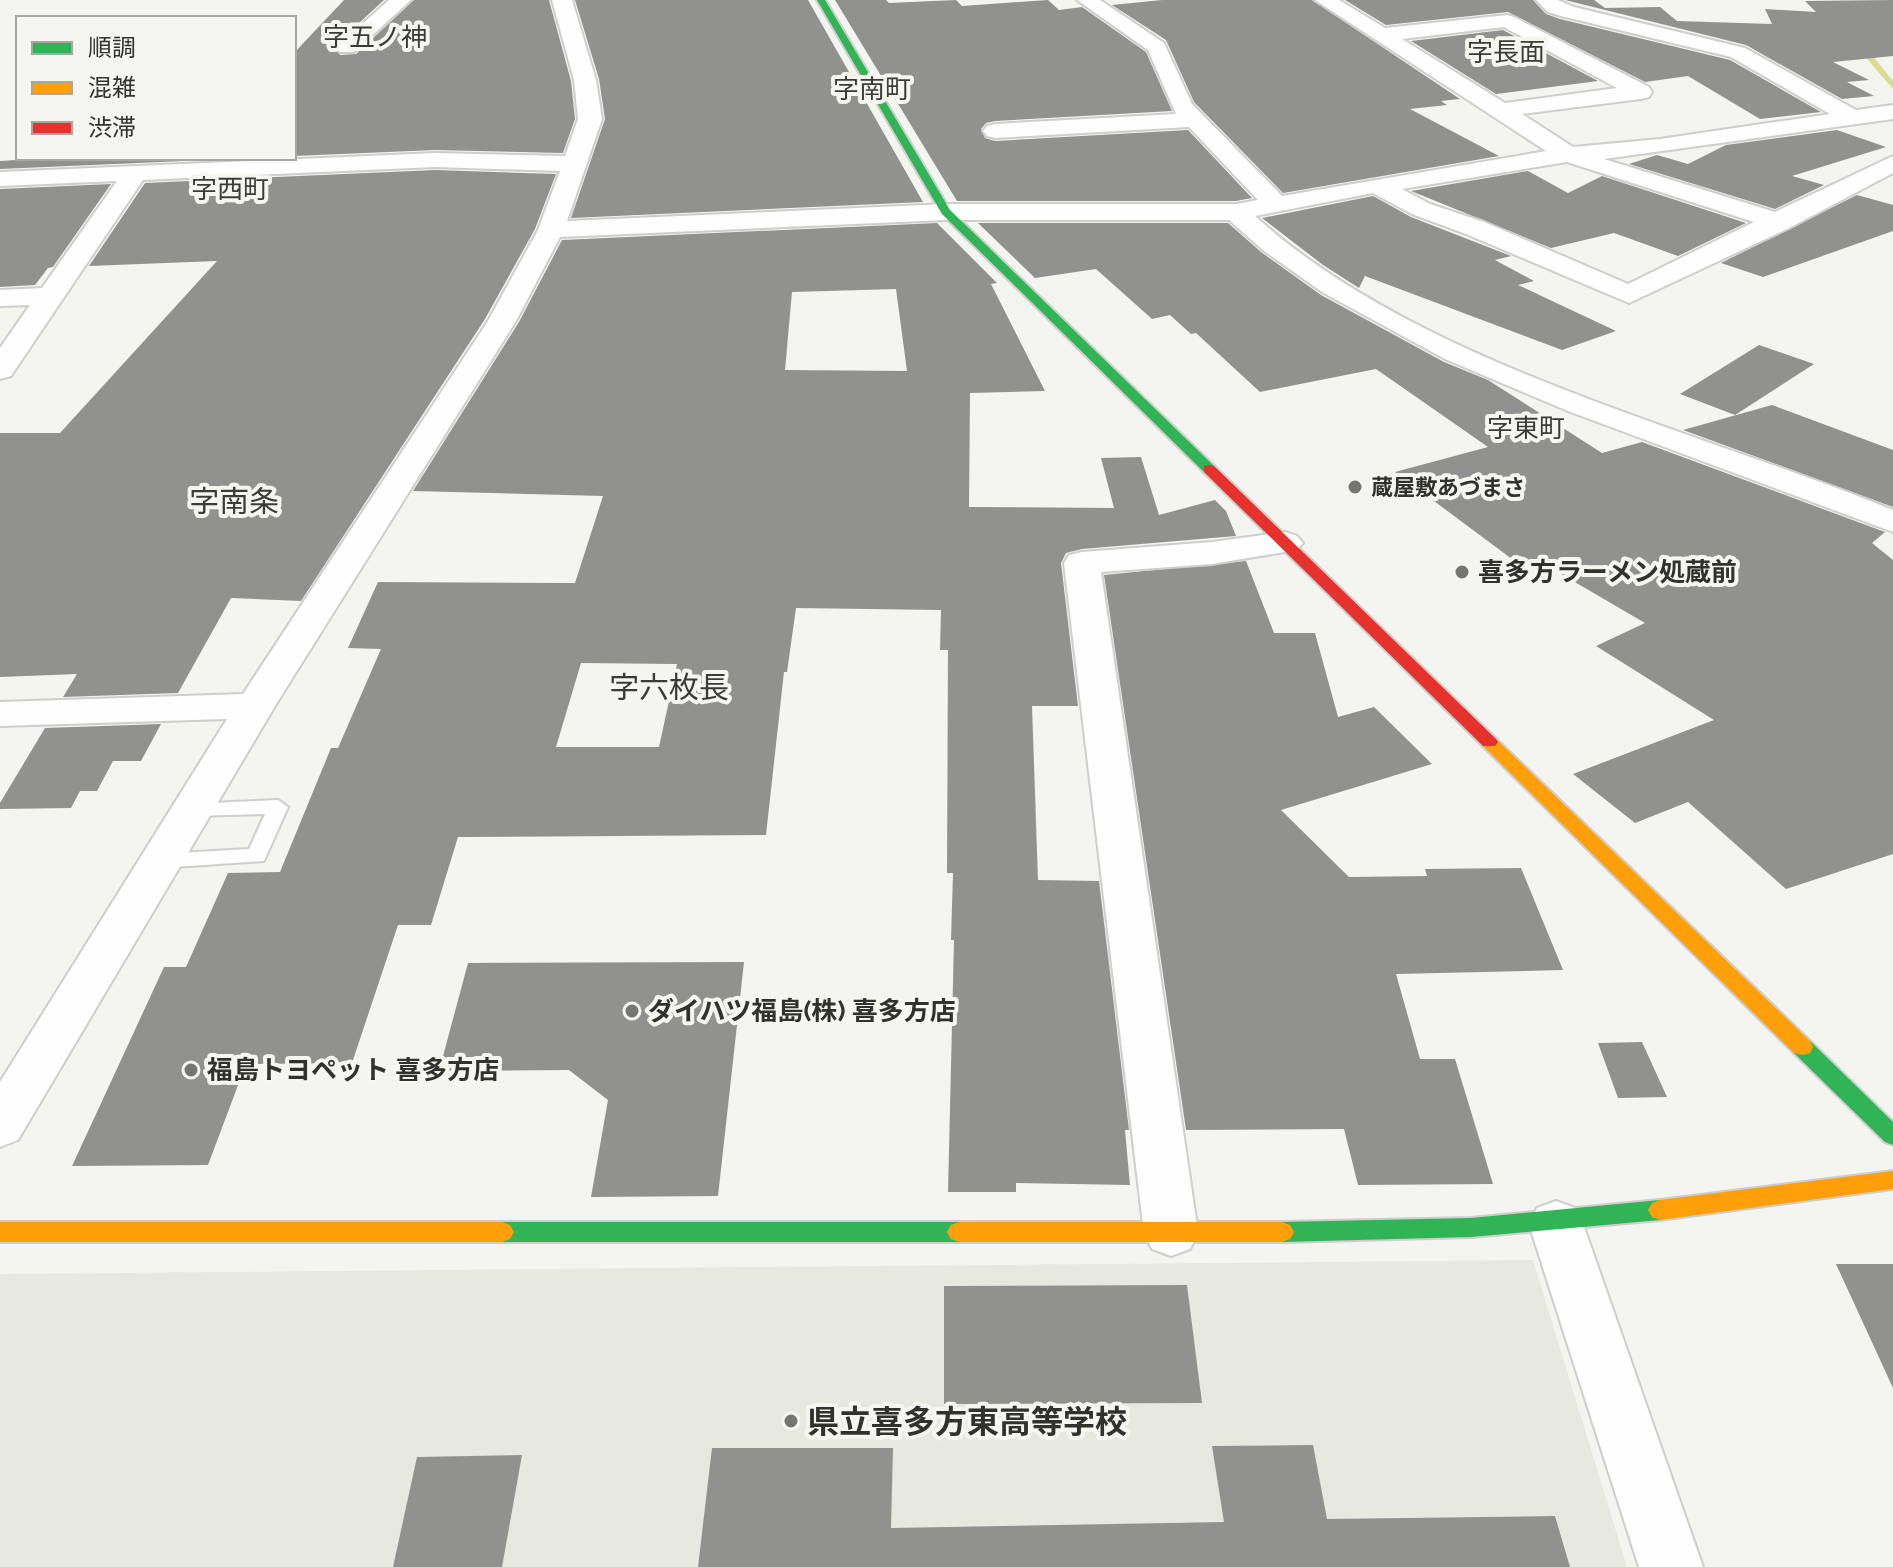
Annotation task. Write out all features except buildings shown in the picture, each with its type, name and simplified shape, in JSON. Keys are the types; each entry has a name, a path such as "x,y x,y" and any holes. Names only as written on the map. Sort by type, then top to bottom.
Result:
{"street":[{"path":"347,48 401,0"},
{"path":"0,1126 255,706 502,321 551,230 590,119 585,80 562,0"},
{"path":"821,0 946,212 1893,1136"},
{"path":"1087,0 1099,11 1132,28 1157,47 1182,107 1275,203"},
{"path":"1325,0 1568,155 1780,222"},
{"path":"1546,0 1555,8 1568,12 1738,52 1853,118"},
{"path":"1381,35 1507,21 1641,92 1501,110"},
{"path":"551,230 946,212 1236,212 1377,185 1568,155 1660,146 1893,112"},
{"path":"995,131 1194,120"},
{"path":"0,179 435,160 575,164"},
{"path":"1377,185 1421,209 1475,228 1629,295 1893,163"},
{"path":"0,370 134,175"},
{"path":"1236,212 1263,239 1323,282 1439,345 1509,377 1893,522"},
{"path":"0,298 51,296"},
{"path":"1171,1233 1082,563 1212,553 1285,543"},
{"path":"0,714 255,706"},
{"path":"0,1232 1380,1232 1556,1224 1893,1180"},
{"path":"1556,1224 1671,1567"}],"lane":[{"path":"160,861 257,856 278,807 193,809"}],"shaded area":[{"name":"県立喜多方東高等学校","path":"1533,1260 1627,1567 0,1567 0,1274"}],"waterway":[{"path":"1857,42 1893,86"}],"traffic: fast":[{"path":"821,0 946,212 1209,469"},
{"path":"1802,1047 1893,1136"},
{"path":"1282,1232 1471,1227 1566,1221 1660,1210"},
{"path":"502,1232 959,1232"}],"traffic: slow":[{"path":"1489,742 1802,1047"},
{"path":"1660,1210 1893,1180"},
{"path":"0,1232 502,1232"},
{"path":"959,1232 1282,1232"}],"traffic: jam":[{"path":"1209,469 1489,742"}],"place":[{"name":"蔵屋敷あづまさ","path":"1355,487"},
{"name":"喜多方ラーメン処蔵前","path":"1462,572"},
{"name":"ダイハツ福島(株) 喜多方店","path":"632,1011"},
{"name":"福島トヨペット 喜多方店","path":"191,1070"},
{"name":"県立喜多方東高等学校","path":"791,1421"}],"district":[{"name":"字五ノ神","path":"375,37"},
{"name":"字長面","path":"1506,52"},
{"name":"字南町","path":"872,89"},
{"name":"字西町","path":"230,189"},
{"name":"字東町","path":"1526,428"},
{"name":"字南条","path":"234,501"},
{"name":"字六枚長","path":"669,687"}]}
